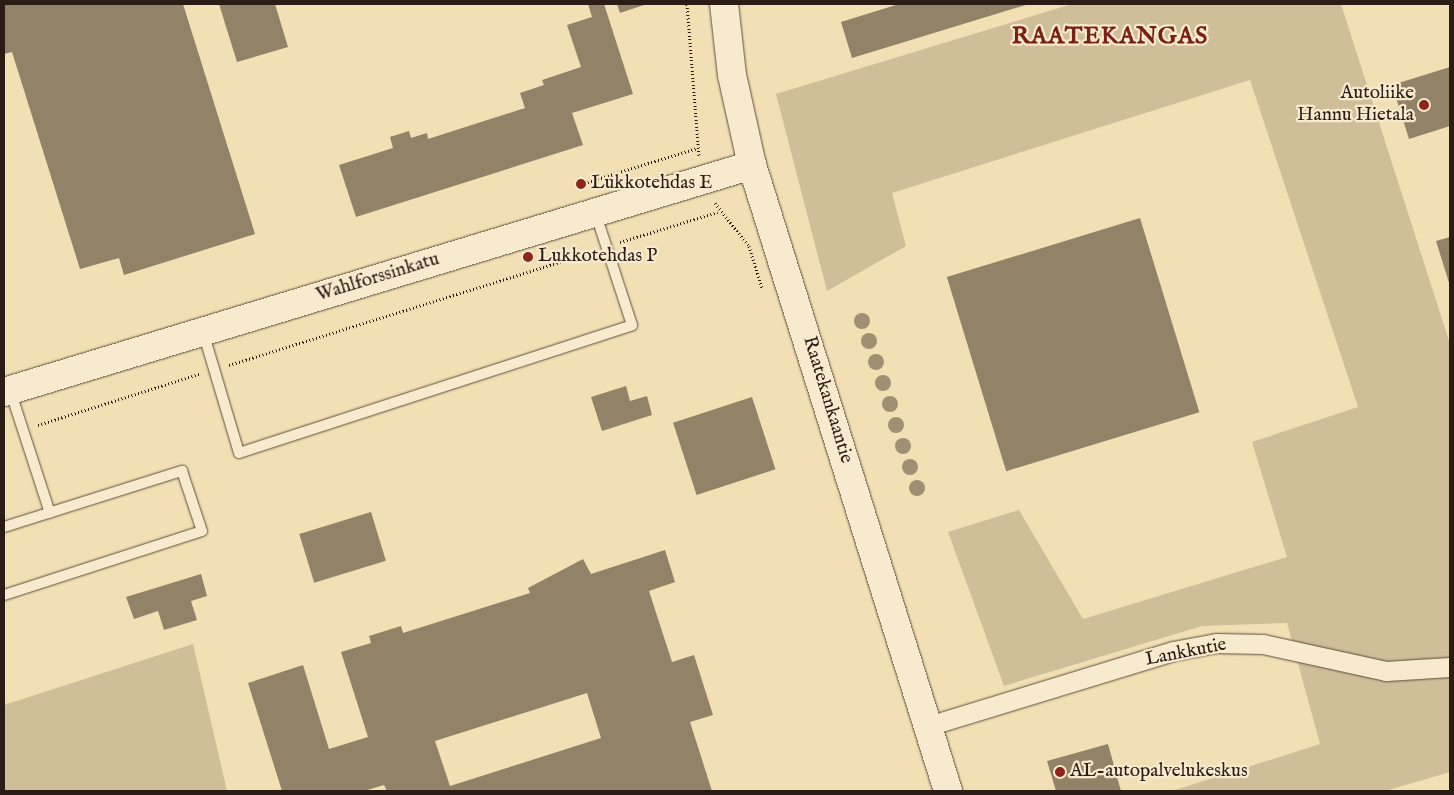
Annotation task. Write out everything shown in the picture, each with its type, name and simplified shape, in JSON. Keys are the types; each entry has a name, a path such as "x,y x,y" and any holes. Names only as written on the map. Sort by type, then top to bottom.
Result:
{"main road":[{"name":"Raatekankaantie","path":"724,4 732,75 752,165 948,791"},
{"name":"Wahlforssinkatu","path":"7,391 595,211 752,165"}],"street":[{"name":"Lankkutie","path":"928,726 1173,651 1216,643 1263,644 1386,671 1450,667"}],"lane":[{"path":"203,331 239,453 632,325 608,246 595,211"},
{"path":"7,391 50,513"},
{"path":"4,528 182,471 202,531 4,595"}],"path":[{"path":"687,4 697,148 718,212 749,246 763,293"},
{"path":"581,184 697,148"},
{"path":"22,430 718,212"}],"shaded area":[{"path":"1072,4 1341,4 1450,344 1450,772 1385,791 1172,791 1320,744 1287,623 1202,626 1004,686 948,532 1019,510 1083,619 1287,557 1252,442 1358,407 1250,80 892,193 906,246 827,291 776,94"},
{"path":"193,644 227,791 4,791 4,705"}],"building":[{"path":"4,4 183,4 255,234 124,275 119,258 80,269 12,52 4,54"},
{"path":"219,4 275,4 288,47 237,62"},
{"path":"588,4 604,4 633,94 572,113 583,145 356,217 339,165 393,148 390,137 409,131 411,138 427,133 428,139 525,108 520,93 544,85 542,80 581,67 567,25 592,17"},
{"path":"617,4 647,4 620,13"},
{"path":"899,4 1029,4 852,58 841,22"},
{"name":"Autoliike Hannu Hietala","path":"1450,67 1450,126 1409,139 1392,85"},
{"path":"1140,218 1199,412 1006,471 947,277"},
{"path":"1450,237 1450,286 1436,241"},
{"path":"626,386 630,401 647,396 652,415 602,431 591,397"},
{"path":"752,397 775,469 697,495 673,423"},
{"path":"371,512 386,561 314,583 299,534"},
{"path":"665,550 675,582 649,591 672,662 694,655 713,715 690,722 712,791 387,791 384,785 364,791 282,791 248,683 303,665 329,749 368,737 341,652 371,643 369,636 401,626 403,633 530,593 528,588 583,559 591,574","holes":["587,693 601,738 450,786 435,741"]},
{"path":"201,574 207,596 191,601 197,620 164,630 158,611 134,619 126,597"},
{"path":"1108,744 1121,791 1056,791 1047,761"}],"place":[{"name":"Autoliike Hannu Hietala","path":"1424,105"},
{"name":"Lukkotehdas E","path":"581,184"},
{"name":"Lukkotehdas P","path":"528,257"},
{"name":"AL-autopalvelukeskus","path":"1060,772"}],"district":[{"name":"RAATEKANGAS","path":"1110,37"}]}
